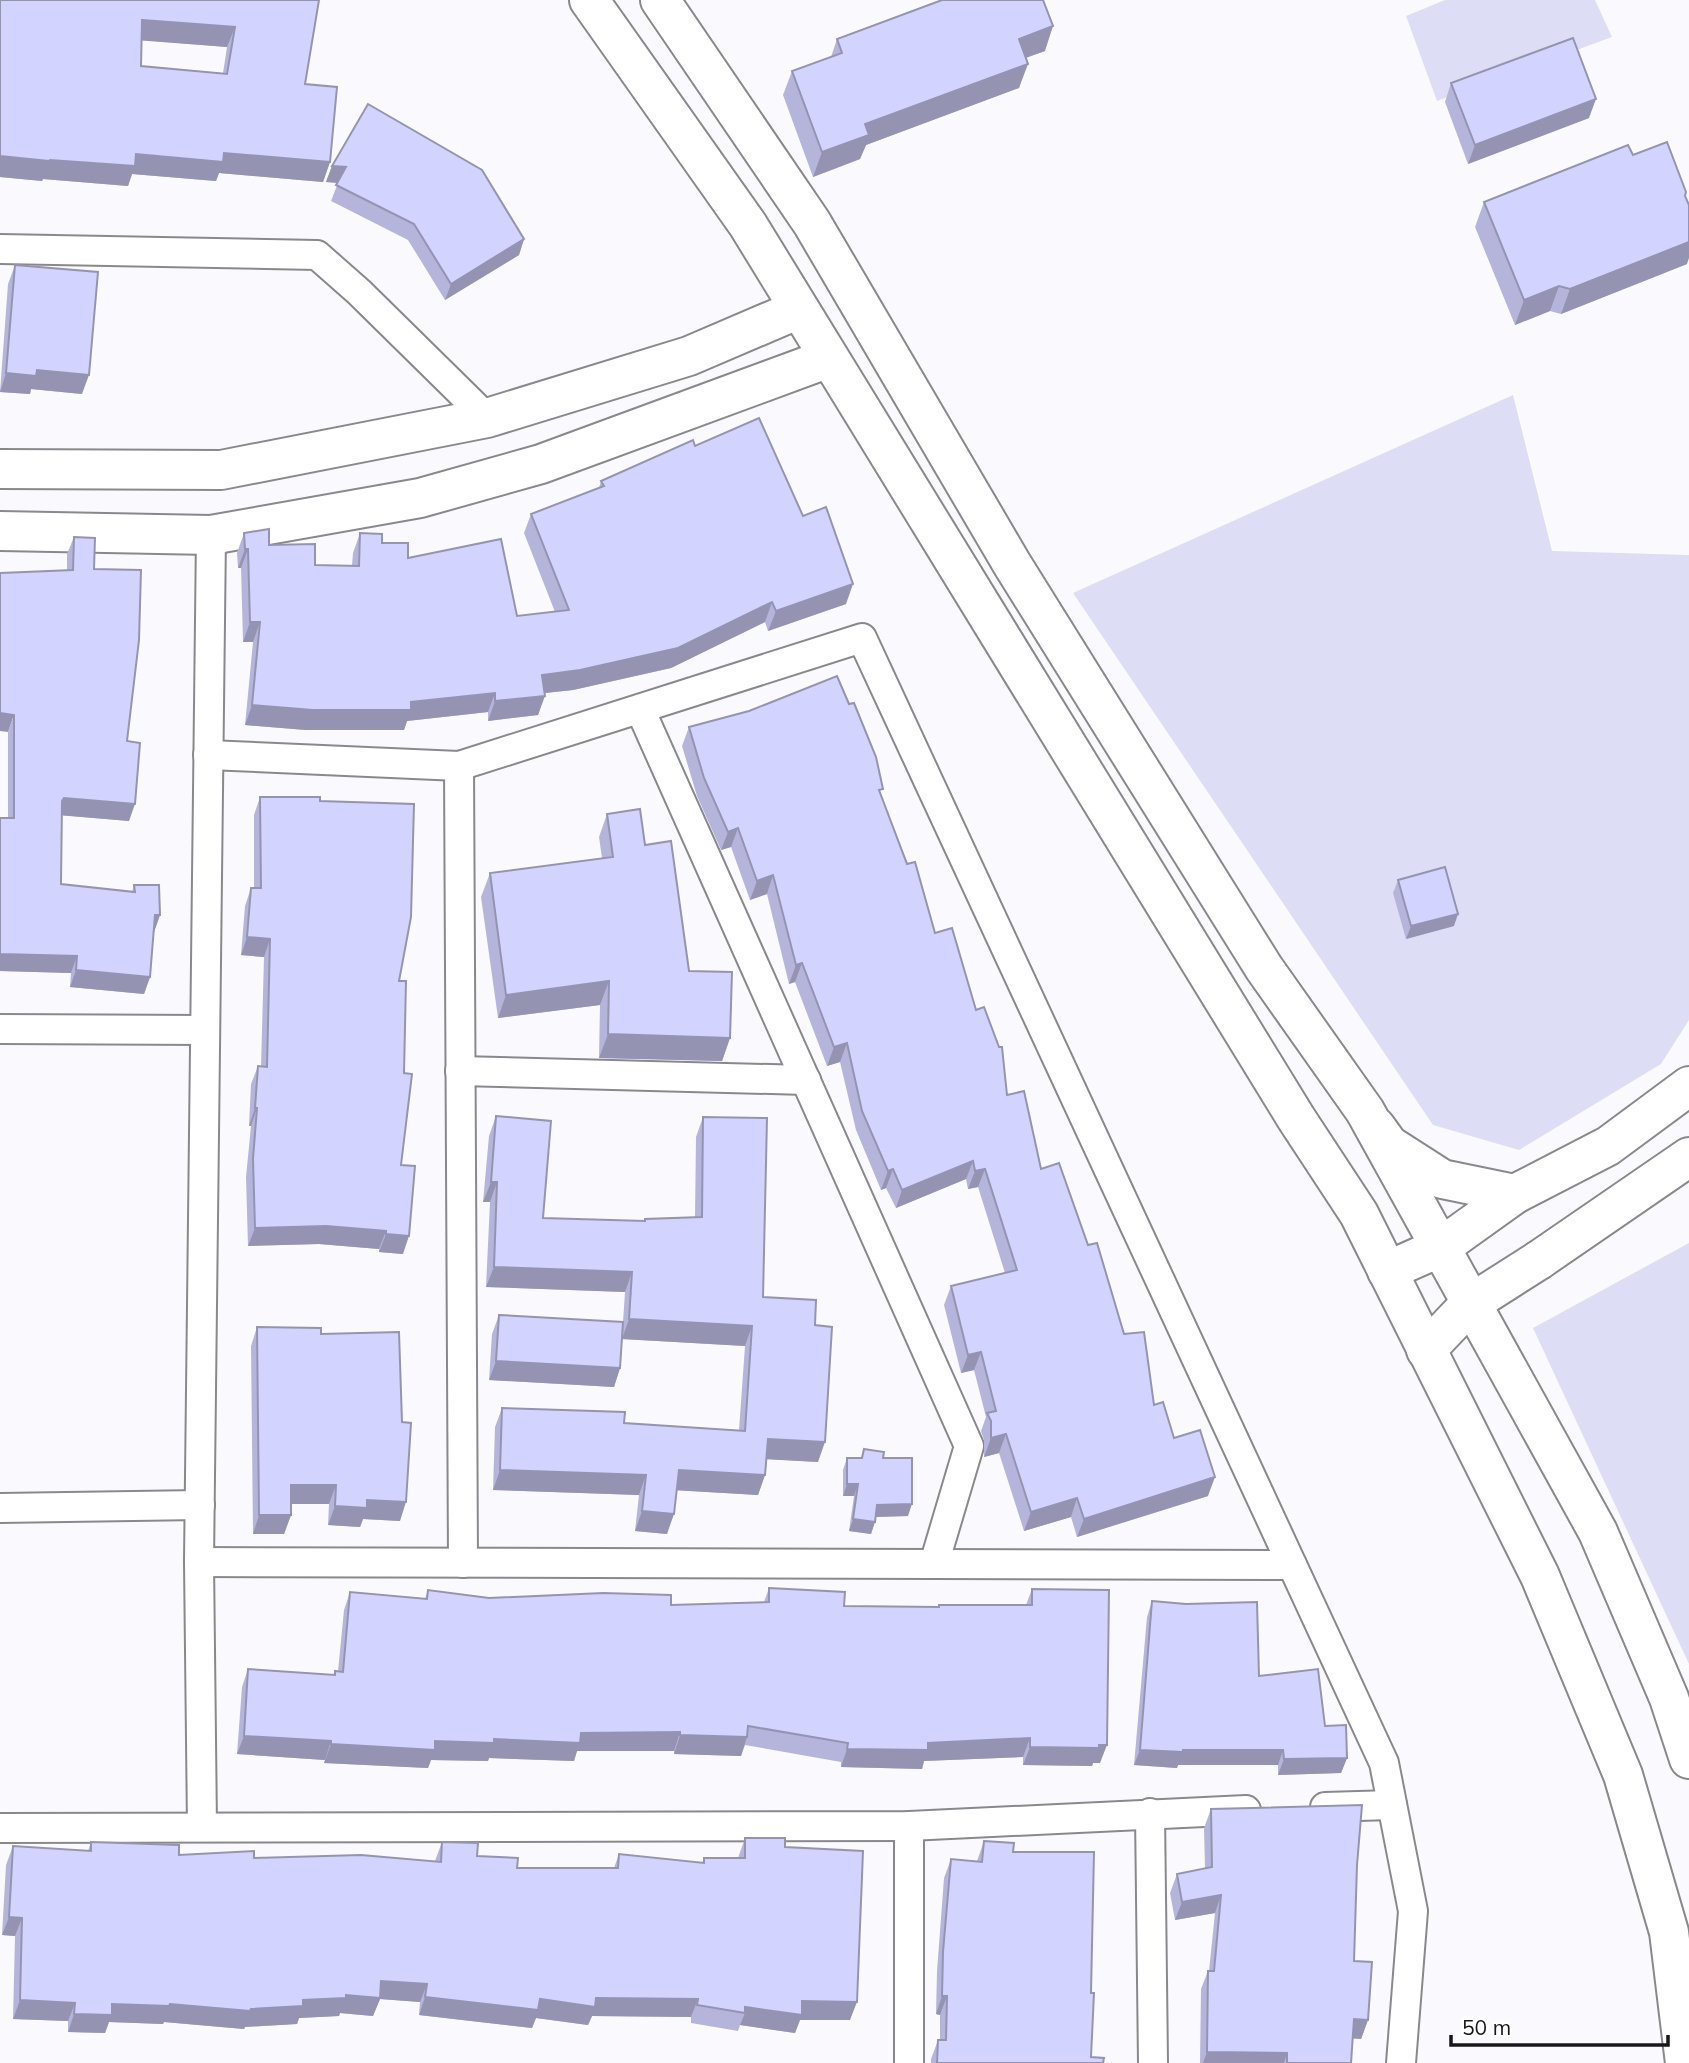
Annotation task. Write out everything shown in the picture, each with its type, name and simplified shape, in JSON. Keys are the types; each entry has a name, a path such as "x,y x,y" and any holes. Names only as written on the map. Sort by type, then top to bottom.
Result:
{"main road":[{"path":"589,0 748,225 1296,1118 1359,1214 1540,1576 1623,1775 1669,1932 1685,2063"},
{"path":"672,5 812,223 1012,564 1264,968 1389,1145 1443,1179 1515,1194"},
{"path":"0,469 222,470 487,418 689,356 799,309"},
{"path":"0,531 211,535 420,498 529,467 830,358"},
{"path":"1387,1271 1441,1247 1515,1194 1608,1146 1689,1086"},
{"path":"1365,1111 1598,1532 1669,1698 1689,1759"},
{"path":"1426,1350 1470,1304 1689,1157"}],"street":[{"path":"0,249 317,255 359,292 487,418"},
{"path":"202,1827 200,1505 211,535"},
{"path":"208,755 459,766 862,638 1384,1763 1413,1911 1401,2063"},
{"path":"640,709 969,1446 934,1564"},
{"path":"459,766 463,1563"},
{"path":"0,1030 205,1030"},
{"path":"460,1071 806,1080"},
{"path":"0,1508 200,1505"},
{"path":"200,1562 1292,1565"},
{"path":"0,1828 909,1826 1150,1813 1392,1805"},
{"path":"1150,1813 1153,2063"},
{"path":"909,1826 909,2063"}],"shaded area":[{"path":"1445,0 1595,0 1612,37 1437,101 1406,16"},
{"path":"1513,395 1552,551 1689,555 1689,1020 1661,1064 1519,1150 1433,1125 1073,593"},
{"path":"1689,1243 1689,1664 1533,1328"}],"building":[{"path":"0,0 319,0 305,84 337,87 330,162 224,153 223,162 136,154 135,166 0,156","holes":["142,20 235,27 227,74 141,66"]},
{"path":"942,0 1043,0 1053,26 1019,39 1028,64 865,124 869,135 822,152 792,71 842,53 837,39"},
{"path":"1573,38 1596,99 1475,145 1451,83"},
{"path":"368,104 482,170 524,239 451,284 414,224 336,185 346,167 332,166"},
{"path":"1667,142 1689,205 1689,242 1570,289 1559,286 1524,300 1484,202 1628,145 1633,155"},
{"path":"15,265 98,272 89,375 37,370 36,376 6,373"},
{"path":"759,418 803,516 826,507 853,584 776,611 772,602 678,648 580,670 542,675 545,696 495,701 495,693 411,702 411,710 313,710 252,705 260,622 250,622 248,549 245,549 244,533 269,529 269,545 315,544 315,565 359,566 360,533 382,534 382,543 408,543 408,558 501,539 517,616 569,610 531,514 604,486 601,481 693,440 695,446"},
{"path":"74,537 95,538 94,569 141,570 139,640 127,741 140,743 135,804 64,798 62,801 61,884 135,892 134,885 159,885 160,915 155,915 150,977 76,970 77,956 0,954 0,818 14,818 14,715 0,713 0,573 73,570"},
{"path":"837,676 849,704 854,703 876,757 883,789 879,790 907,864 915,862 935,933 952,928 976,1010 984,1007 999,1047 1002,1047 1007,1095 1024,1091 1041,1169 1059,1163 1088,1245 1097,1243 1124,1334 1144,1332 1154,1405 1163,1402 1174,1438 1200,1430 1215,1477 1084,1519 1077,1498 1031,1512 1006,1434 991,1438 991,1421 987,1413 996,1411 981,1352 968,1355 951,1286 1017,1270 985,1169 975,1171 973,1161 902,1190 893,1169 888,1171 862,1111 847,1043 834,1047 802,963 796,965 773,875 757,881 738,828 728,832 704,778 689,727 749,711"},
{"path":"260,797 320,797 320,801 414,804 411,917 399,981 406,981 404,1073 412,1074 401,1165 415,1166 409,1236 386,1234 386,1231 326,1226 255,1228 255,1108 258,1066 267,1067 270,939 247,937 251,888 261,888"},
{"path":"640,809 645,845 671,841 689,971 732,972 730,1038 608,1034 609,981 506,995 490,873 613,857 607,814"},
{"path":"1445,867 1458,914 1411,926 1398,880"},
{"path":"496,1116 551,1121 543,1218 645,1221 702,1217 703,1117 767,1118 763,1297 816,1300 815,1325 832,1327 825,1442 768,1439 765,1475 679,1470 674,1514 642,1511 646,1475 500,1470 502,1408 625,1412 624,1423 745,1431 752,1326 629,1319 632,1272 494,1267 497,1182 491,1182"},
{"path":"499,1315 623,1322 620,1368 496,1361"},
{"path":"257,1327 321,1328 321,1334 399,1332 402,1422 411,1423 406,1502 367,1500 367,1508 335,1506 336,1485 291,1485 291,1515 259,1515"},
{"path":"864,1449 884,1452 883,1458 912,1458 912,1504 877,1505 875,1522 853,1519 858,1484 847,1484 847,1458 862,1458"},
{"path":"769,1588 845,1592 844,1606 939,1607 1032,1605 1032,1589 1109,1590 1107,1745 1099,1745 1099,1748 1030,1747 1030,1738 928,1743 928,1750 847,1749 848,1743 748,1726 747,1737 680,1735 680,1732 581,1733 580,1743 494,1739 494,1743 435,1741 435,1750 244,1736 248,1669 335,1675 335,1671 343,1672 350,1592 427,1599 428,1590 489,1598 603,1593 671,1595 671,1605 769,1602"},
{"path":"1152,1601 1186,1604 1257,1602 1259,1676 1318,1669 1325,1726 1346,1725 1347,1758 1284,1759 1283,1750 1140,1750"},
{"path":"1362,1805 1354,1961 1372,1962 1368,2020 1354,2019 1351,2063 1287,2063 1287,2053 1207,2052 1208,1971 1214,1971 1221,1895 1182,1902 1177,1874 1212,1867 1211,1809"},
{"path":"745,1838 785,1838 785,1847 863,1851 857,2002 802,2001 802,2015 745,2007 745,2013 697,2005 698,1999 596,1998 595,2007 540,1999 538,2010 425,1997 427,1984 381,1981 380,1998 346,1995 346,1998 303,2000 303,2006 250,2011 170,2004 112,2004 112,2015 74,2014 75,2003 20,2000 22,1918 9,1917 13,1846 91,1851 91,1842 179,1845 179,1855 254,1851 254,1858 361,1855 441,1862 442,1842 478,1843 477,1856 518,1858 517,1868 618,1868 619,1854 704,1863 704,1858 745,1858"},
{"path":"984,1841 1014,1843 1013,1852 1094,1852 1091,2057 1104,2058 1103,2063 937,2063 938,2040 946,2040 947,1996 942,1996 943,1952 951,1859 982,1862"}]}
